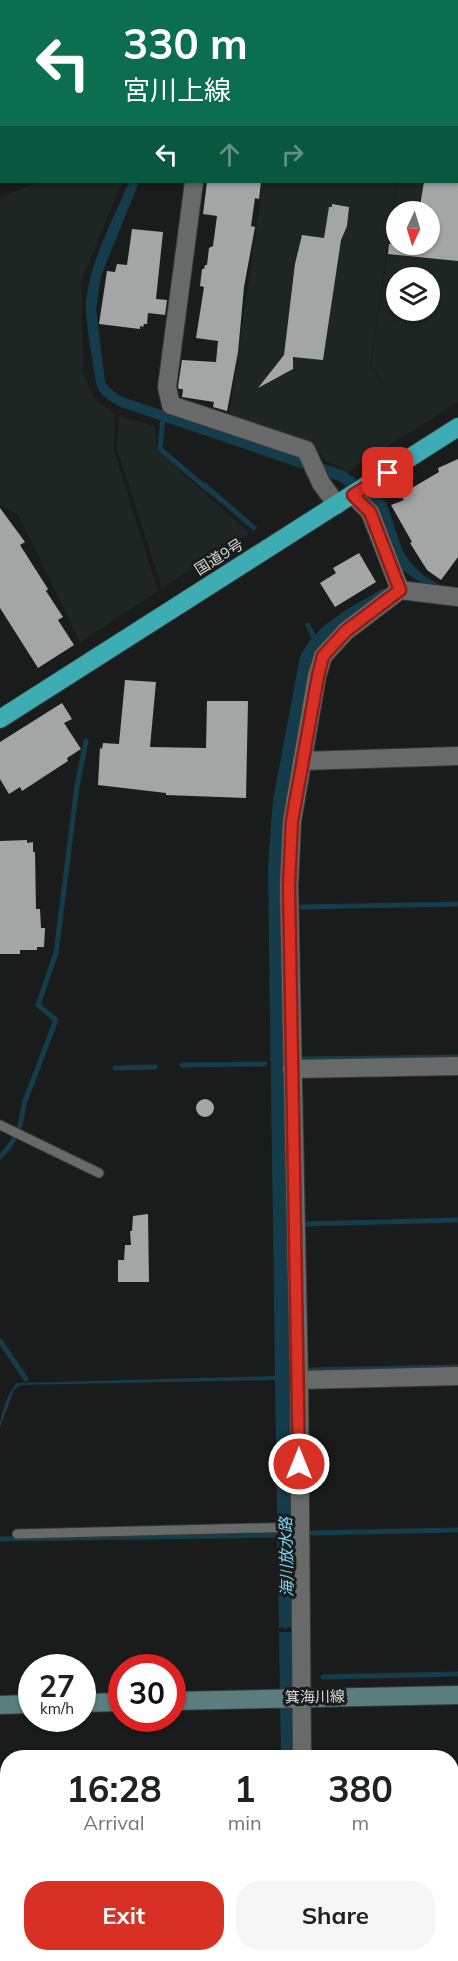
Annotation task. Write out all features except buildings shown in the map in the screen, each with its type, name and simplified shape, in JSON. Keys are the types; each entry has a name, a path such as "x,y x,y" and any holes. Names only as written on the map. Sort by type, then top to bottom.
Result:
{"highway":[{"name":"国道9号","path":"0,718 458,428"}],"street":[{"path":"194,183 167,387 171,405 306,450 321,483 345,500 370,512 400,590"},
{"path":"303,1750 299,1380 289,886 292,821 323,656 346,631 400,590 458,597"},
{"path":"302,761 458,756"},
{"path":"292,1069 458,1066"},
{"path":"299,1380 458,1377"},
{"name":"箕海川線","path":"186,1701 458,1695"},
{"path":"0,1705 18,1704"}],"lane":[{"path":"0,1125 99,1173"},
{"path":"17,1534 300,1527"}],"shaded area":[{"path":"36,183 122,183 81,282 83,372 94,398 115,414 114,450 158,591 80,642 18,514 0,505 0,198"},
{"path":"263,183 397,183 394,201 386,201 386,255 370,365 391,396 371,365 387,255 440,255 440,201 395,201 398,183 458,183 458,402 348,471 325,461 312,442 229,417"},
{"path":"119,416 155,426 157,450 249,533 162,588 117,450"}],"water":[{"path":"129,183 139,183 101,276 96,309 105,382 114,392 125,398 345,471 386,502 403,552 410,562 424,576 440,585 458,588 458,592 425,586 397,566 375,507 339,481 121,407 103,395 96,383 86,309 90,278"},
{"path":"205,482 257,527 254,531 201,486"},
{"name":"海川放水路","path":"384,588 388,595 342,625 319,648 299,732 286,802 281,870 293,1627 285,1630 284,1627 279,1628 275,1380 21,1385 14,1390 0,1428 0,1423 8,1398 17,1383 275,1376 268,867 273,800 300,657 307,645 325,625"},
{"path":"279,1632 293,1632 295,1750 281,1750"}],"waterway":[{"path":"163,416 160,449 207,489"},
{"path":"308,625 316,642"},
{"path":"0,1157 19,1130 25,1101 56,1020 38,1005 56,953 77,786 86,741"},
{"path":"302,907 458,904"},
{"path":"300,1059 458,1057"},
{"path":"182,1065 265,1064"},
{"path":"115,1068 155,1067"},
{"path":"305,1224 458,1220"},
{"path":"0,1341 26,1379"},
{"path":"308,1370 458,1367"},
{"path":"311,1533 458,1530"},
{"name":"海川放水路","path":"0,1539 283,1535"},
{"path":"323,1677 458,1674"}],"route":[{"path":"299,1464 289,886 292,821 323,656 346,631 400,590 370,512 353,495 388,473"}]}
